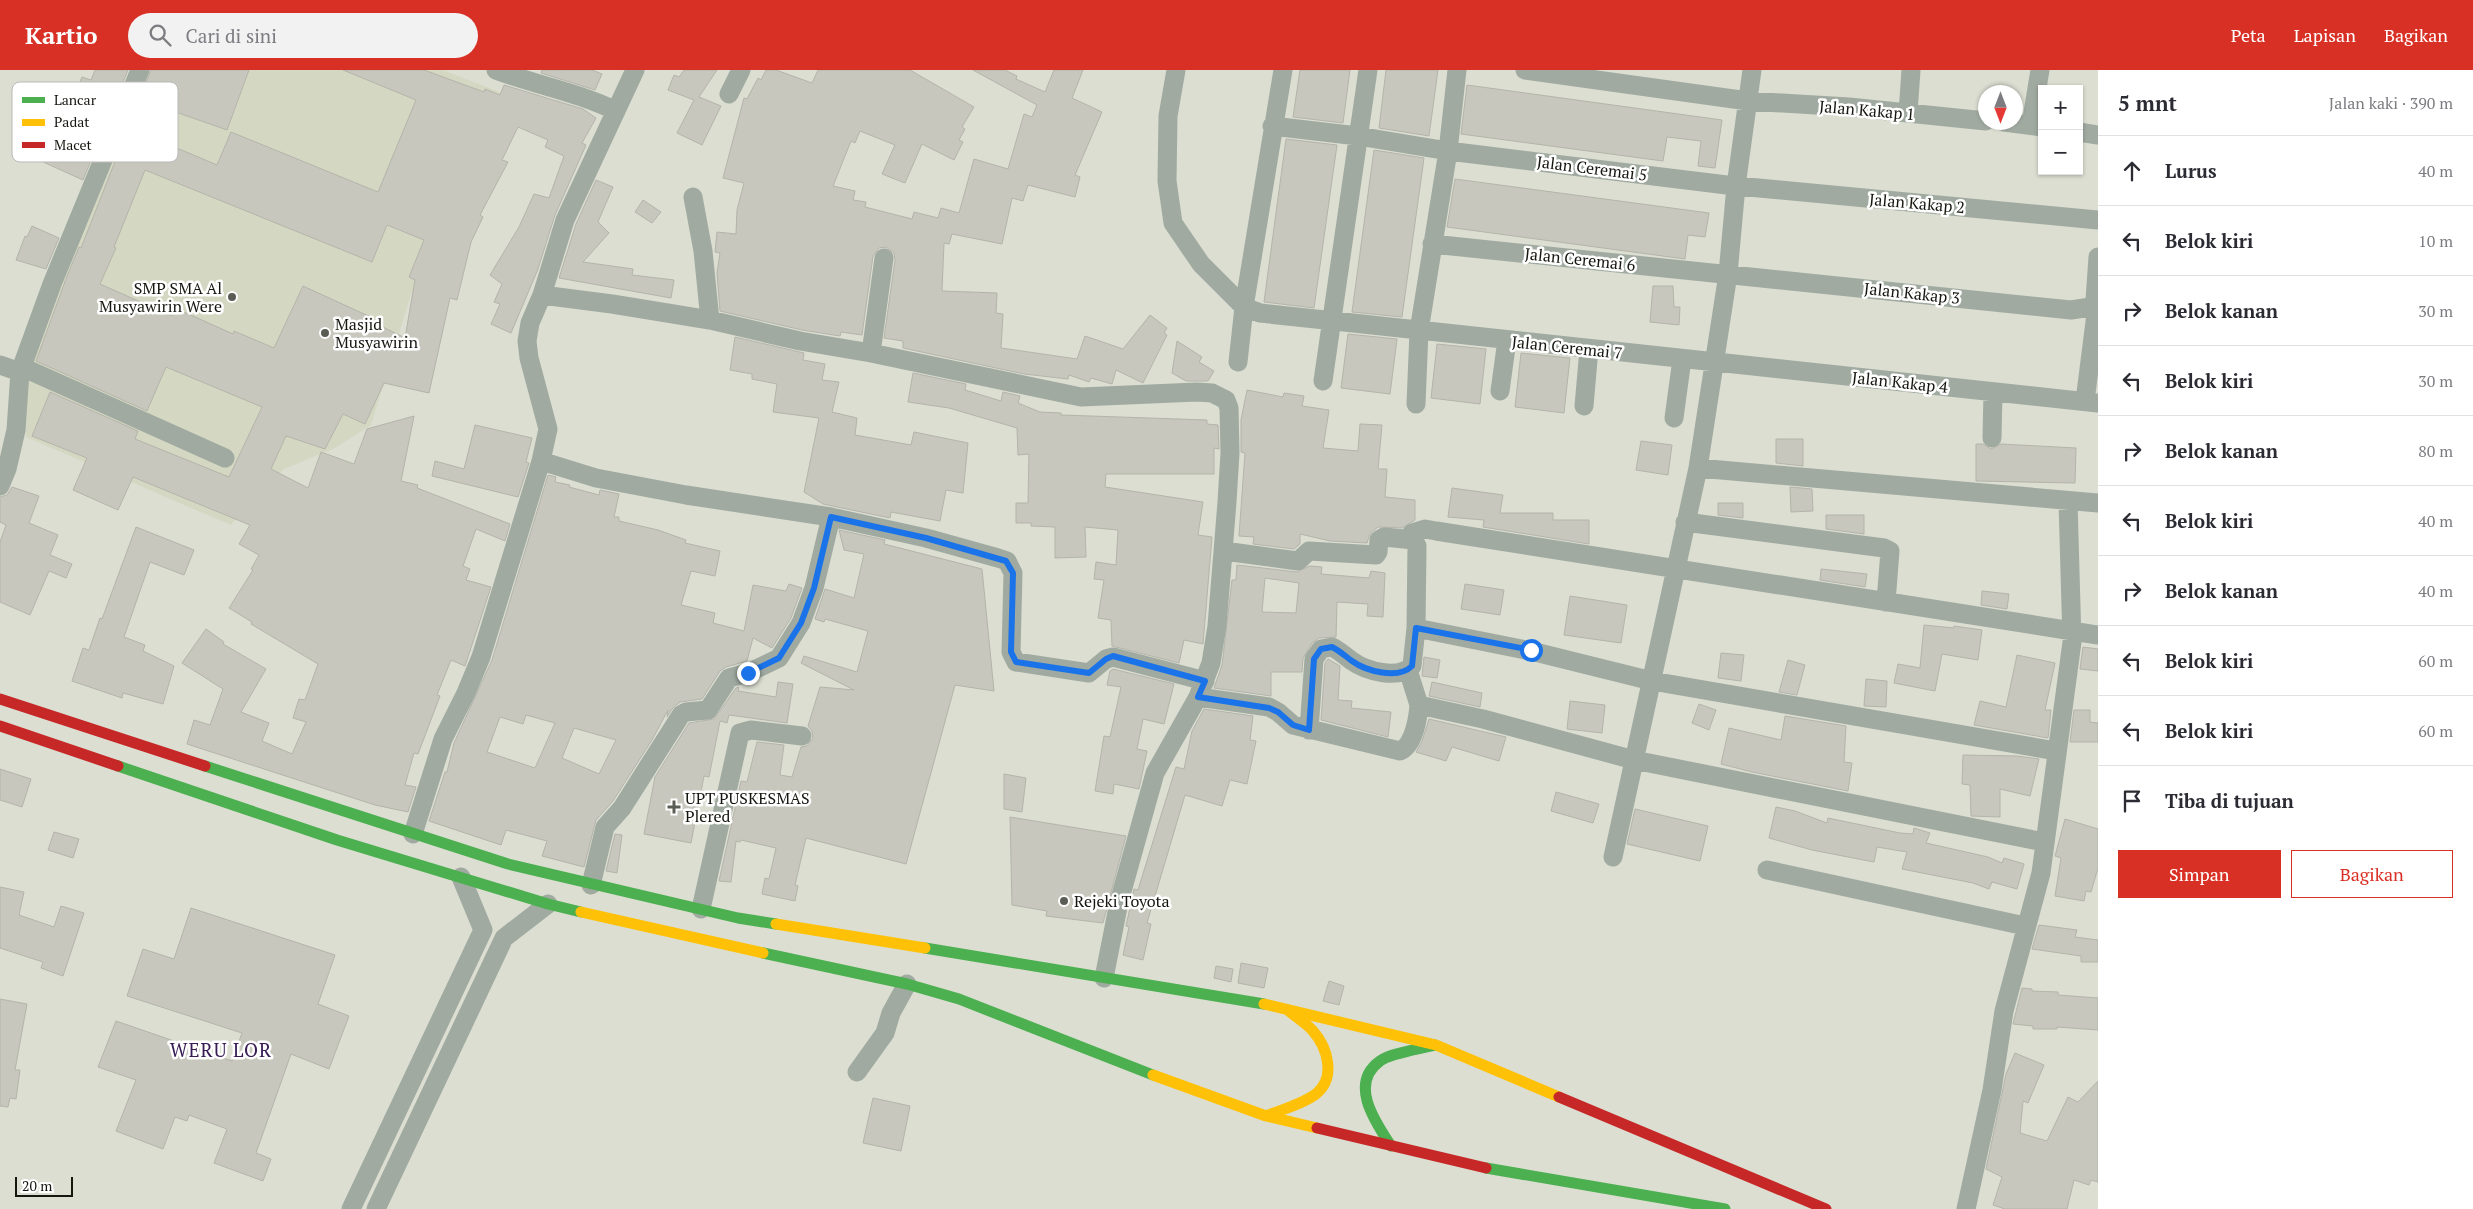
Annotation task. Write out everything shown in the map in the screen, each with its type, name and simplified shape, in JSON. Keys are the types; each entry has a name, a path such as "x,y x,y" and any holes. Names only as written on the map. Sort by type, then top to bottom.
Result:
{"highway":[{"path":"0,698 413,834 508,864 591,885 738,918 1286,1008 1436,1045 1826,1209"},
{"path":"0,726 337,840 548,904 732,947 907,984 959,999 1266,1116 1512,1174 1558,1180 1725,1209"},
{"path":"1266,1116 1310,1098 1326,1082 1329,1068 1326,1051 1315,1032 1286,1008"},
{"path":"1391,1146 1370,1114 1365,1088 1370,1070 1381,1060 1436,1045"}],"street":[{"path":"135,82 140,70"},
{"path":"496,70 530,83 545,84 571,92 616,111"},
{"path":"413,834 443,739 466,693 481,657 541,461 548,429 529,358 527,341 530,323 542,295 565,220 591,160 635,70"},
{"path":"729,94 741,70"},
{"path":"1176,70 1168,116 1167,163 1167,182 1173,223 1201,264 1244,307"},
{"path":"1238,362 1244,307 1272,126 1283,70"},
{"path":"1323,380 1368,70"},
{"path":"1416,404 1419,331 1448,151 1456,70"},
{"name":"Jalan Kakap 1","path":"1525,70 1748,101 1978,120"},
{"path":"1613,857 1652,681 1674,568 1698,468 1728,274 1736,186 1752,70"},
{"path":"1908,113 1911,70"},
{"path":"2023,124 2036,126 2040,70"},
{"name":"Jalan Ceremai 5","path":"1272,126 1358,136 1448,151 1736,186"},
{"path":"2083,133 2098,135"},
{"path":"2,474 16,430 21,370 52,284 102,162"},
{"name":"Jalan Kakap 2","path":"1736,186 2098,220"},
{"path":"693,197 703,251 710,320"},
{"name":"Jalan Ceremai 6","path":"1432,244 1728,274"},
{"path":"2091,402 2098,257"},
{"path":"871,353 884,258"},
{"name":"Jalan Kakap 3","path":"1728,274 2071,310 2097,306"},
{"path":"542,295 710,320 800,341 871,353 1081,397 1197,392 1219,395 1226,400 1229,408 1230,453 1224,552 1217,626 1211,662 1201,689 1155,773 1119,902 1104,978"},
{"name":"Jalan Ceremai 7","path":"1244,307 1260,313 1330,322 1715,363"},
{"path":"1500,391 1507,340"},
{"path":"1584,406 1589,349"},
{"path":"1674,418 1682,359"},
{"name":"Jalan Kakap 4","path":"1715,363 2091,402"},
{"path":"0,365 21,370 225,458"},
{"path":"1992,438 1993,392"},
{"path":"541,461 596,478 686,496 831,517 926,538 1006,561 1013,573 1011,652 1016,662 1089,673 1106,659 1113,656 1201,689 1269,708 1278,712 1293,725 1400,751 1405,749 1410,740 1419,705 1408,670"},
{"path":"1698,468 2098,502"},
{"path":"1966,1209 1992,1090 2004,1011 2040,873 2072,630 2068,500"},
{"path":"591,885 605,827 622,808 681,715 686,712 708,710 729,678 748,673 779,658 801,623 814,588 831,517"},
{"path":"1685,522 1884,548 1890,552 1886,602"},
{"path":"1410,539 1412,533 1425,529 2098,635"},
{"path":"1224,552 1298,561 1309,552 1315,551 1373,556 1378,552 1380,538 1410,539 1416,542 1416,628 1412,666 1408,670 1397,674 1352,662 1332,647 1321,649 1314,659 1309,730"},
{"path":"1416,628 1531,650 1652,681 2056,751"},
{"path":"1419,705 1483,719 1634,760 2044,842"},
{"path":"700,909 740,733 751,730 802,736"},
{"path":"1767,870 2025,926"},
{"path":"351,1209 483,930 461,877"},
{"path":"376,1209 504,938 548,904"},
{"path":"856,1072 885,1032 891,1013 907,984"},
{"path":"398,1111 418,1120"}],"shaded area":[{"name":"SMP SMA Al Musyawirin Were","path":"144,70 443,70 517,99 436,303 412,291 371,425 335,448 284,469 253,497 231,525 26,437 21,376 107,162 178,162 178,82 139,82"}],"building":[{"path":"95,70 128,70 123,82 80,82 82,77 91,80"},
{"path":"151,70 249,70 227,130 178,113 178,82 146,82"},
{"path":"343,70 424,70 484,92 485,89 500,95 504,85 583,109 596,118 582,143 586,145 555,215 538,269 511,333 491,324 500,304 494,302 502,284 490,275 519,227 534,194 549,198 564,156 545,147 548,140 518,127 502,160 508,162 480,215 483,217 471,242 457,300 450,298 429,393 384,383 365,424 343,414 325,449 286,436 271,469 308,488 321,452 354,464 367,429 414,416 401,481 418,485 417,488 510,524 505,541 476,529 463,566 470,569 466,580 491,587 465,666 451,660 437,695 440,696 418,754 414,753 405,785 416,787 408,812 375,805 187,744 194,720 210,725 223,689 182,663 206,629 224,642 223,644 266,669 241,712 269,723 262,741 292,754 306,722 293,718 299,699 305,700 318,664 251,624 252,622 229,608 253,570 251,569 259,555 239,544 250,525 133,477 118,510 73,490 87,458 32,436 50,392 138,431 135,439 229,477 262,407 166,367 147,411 36,361 79,247 81,248 115,162 178,162 178,148 217,165 231,132 378,192 416,100","holes":["145,170 372,262 387,225 424,240 409,277 415,280 405,338 373,322 375,319 303,286 274,348 234,331 233,334 175,308 172,316 100,284 116,248 114,247"]},
{"path":"542,70 592,70 602,74 595,90 541,73"},
{"path":"684,70 717,70 699,97 721,106 702,145 677,133 694,100 668,90 674,75 679,77"},
{"path":"766,70 776,70 812,83 818,70 910,70 974,107 962,127 965,129 959,140 963,142 954,160 922,144 905,183 882,174 895,145 860,131 855,143 851,141 833,186 855,191 853,200 866,202 865,207 912,219 914,212 938,218 941,208 959,213 974,159 1008,169 1024,114 1032,117 1037,105 973,70 1005,70 1017,76 1016,79 1045,92 1054,70 1083,70 1072,98 1102,112 1075,175 1080,177 1075,197 1028,185 1023,201 1012,198 1002,244 952,234 949,244 944,243 942,291 997,293 996,313 1003,314 1001,348 1077,359 1085,336 1123,349 1150,315 1167,328 1164,333 1167,335 1143,383 1116,370 1112,384 1091,378 1089,382 1069,375 1068,379 1024,374 903,348 903,341 884,338 895,260 894,253 886,247 879,248 873,256 862,335 841,332 840,336 802,330 720,311 717,273 720,253 715,252 717,232 736,234 737,210 744,183 723,178 744,98 747,99 758,78 761,80"},
{"path":"1300,70 1350,70 1343,123 1293,117"},
{"path":"1386,70 1438,70 1429,136 1379,128"},
{"path":"1467,85 1722,120 1715,168 1698,166 1701,141 1667,137 1663,161 1461,134"},
{"path":"1286,139 1337,145 1314,308 1264,302"},
{"path":"1374,150 1424,158 1402,317 1352,312"},
{"path":"43,162 90,162 83,180"},
{"path":"1455,179 1709,213 1705,237 1688,235 1685,259 1447,227"},
{"path":"596,180 613,187 598,222 609,233 583,262 633,269 632,275 674,280 671,298 559,278 576,224"},
{"path":"643,200 661,212 652,223 635,212"},
{"path":"32,226 59,238 46,269 16,260 25,236 27,237"},
{"path":"1653,286 1673,286 1674,307 1680,307 1679,325 1650,322"},
{"path":"1348,334 1397,339 1390,394 1341,388"},
{"path":"735,337 804,353 803,360 825,364 822,380 839,382 832,412 857,418 855,435 911,445 914,432 968,443 963,493 946,490 940,521 891,512 890,518 823,504 804,492 819,418 773,412 777,384 752,379 752,374 730,370"},
{"path":"1177,341 1202,357 1199,362 1214,371 1208,381 1186,381 1172,373"},
{"path":"1437,344 1486,349 1480,404 1431,398"},
{"path":"1521,353 1570,358 1564,413 1515,407"},
{"path":"913,373 966,384 965,390 1001,401 1003,392 1020,396 1018,403 1040,412 1061,413 1061,415 1207,420 1207,424 1218,425 1219,449 1214,448 1214,474 1106,474 1105,487 1203,502 1198,535 1212,537 1203,644 1184,640 1179,663 1112,646 1111,620 1098,618 1104,580 1094,579 1096,562 1116,565 1118,530 1085,527 1086,557 1055,558 1055,527 1031,526 1031,523 1016,523 1016,503 1028,503 1029,454 1018,455 1017,428 949,408 908,402"},
{"path":"1247,390 1283,397 1284,393 1304,396 1302,406 1329,410 1323,448 1358,451 1360,424 1382,425 1378,469 1387,469 1385,497 1415,500 1415,520 1402,528 1378,527 1370,534 1367,543 1330,541 1300,534 1300,544 1294,549 1253,544 1254,537 1239,536 1245,453 1241,452 1241,420"},
{"path":"475,425 532,438 526,462 529,463 518,497 432,476 435,461 464,469"},
{"path":"1776,439 1803,439 1803,466 1776,463"},
{"path":"1641,441 1672,445 1668,475 1636,470"},
{"path":"1976,444 1983,444 1991,449 2001,444 2076,448 2075,483 1976,481"},
{"path":"548,475 556,477 555,482 570,485 569,487 599,495 600,490 619,494 614,517 619,517 619,521 658,530 686,540 685,543 720,551 715,576 691,571 681,605 715,613 713,623 744,631 753,585 786,591 789,584 802,588 791,618 772,648 753,638 747,661 726,667 720,671 702,699 680,702 667,717 668,710 652,740 613,801 596,820 584,867 542,856 547,841 506,830 501,845 429,821 445,772 447,772 454,743 492,660","holes":["526,715 555,723 535,768 487,752 500,717 523,724","574,728 616,740 599,774 562,758"]},
{"path":"12,487 39,496 29,523 58,535 50,555 72,564 66,578 49,571 30,615 0,602 0,542 6,525 0,522 0,497 7,495"},
{"path":"1790,487 1812,489 1813,511 1791,512"},
{"path":"1452,488 1503,495 1500,513 1553,513 1553,520 1589,520 1589,544 1483,527 1484,520 1448,517"},
{"path":"1718,503 1743,503 1743,518 1718,515"},
{"path":"1826,515 1864,515 1864,534 1826,529"},
{"path":"136,527 194,550 184,575 150,562 124,637 145,645 143,651 174,666 163,704 123,693 122,698 72,681 83,648 89,650 100,618 102,619"},
{"path":"839,530 885,540 884,544 982,569 994,691 955,685 906,864 806,838 795,885 798,886 795,901 762,894 765,878 769,879 776,848 741,840 740,842 736,841 731,882 719,881 741,781 747,782 757,742 784,745 780,775 792,777 801,747 807,746 813,738 812,731 808,726 820,687 854,690 801,663 804,656 857,672 868,631 825,619 824,622 815,619 825,589 854,598 864,554 844,550"},
{"path":"1237,565 1297,572 1309,566 1322,567 1321,574 1369,578 1371,571 1385,573 1383,617 1367,616 1368,604 1337,602 1336,637 1319,638 1312,643 1303,658 1302,672 1271,672 1271,696 1214,688 1222,665 1232,580 1236,580","holes":["1265,578 1299,583 1296,613 1262,612"]},
{"path":"1821,569 1867,574 1865,587 1820,580"},
{"path":"1465,584 1504,590 1500,615 1461,609"},
{"path":"1982,591 2009,594 2007,609 1981,605"},
{"path":"1570,596 1627,605 1621,643 1564,635"},
{"path":"1924,625 1954,628 1954,626 1982,630 1978,660 1942,654 1935,691 1894,683 1898,664 1920,668"},
{"path":"2083,647 2098,649 2098,671 2080,669"},
{"path":"1721,653 1744,655 1741,681 1718,678"},
{"path":"2017,655 2055,663 2045,710 2051,710 2048,738 1974,725 1980,701 2006,707"},
{"path":"1424,657 1440,660 1437,678 1422,676"},
{"path":"1328,659 1340,666 1338,700 1352,701 1351,708 1391,712 1388,737 1321,720 1325,663"},
{"path":"1788,660 1805,665 1797,695 1779,692"},
{"path":"1113,669 1174,684 1164,724 1143,719 1137,749 1147,751 1139,789 1114,784 1113,794 1095,791 1104,736 1110,737 1121,687 1107,685 1110,671"},
{"path":"1866,679 1887,681 1886,707 1864,706"},
{"path":"778,682 793,684 787,723 729,715 727,723 720,721 709,777 704,776 691,843 644,834 655,777 689,723 714,719 736,688 739,687 738,691 776,697"},
{"path":"1432,682 1482,693 1480,707 1429,696"},
{"path":"1570,701 1605,705 1602,733 1567,729"},
{"path":"1699,704 1716,710 1709,730 1692,723"},
{"path":"1204,709 1253,716 1250,740 1256,741 1247,784 1230,780 1222,806 1185,795 1147,923 1151,924 1143,960 1123,955 1129,927 1126,926 1134,889 1138,890 1176,767 1184,769 1192,731"},
{"path":"2074,710 2090,710 2090,722 2098,723 2098,742 2070,742"},
{"path":"1785,716 1846,726 1844,762 1852,763 1848,791 1721,764 1729,728 1781,740"},
{"path":"1429,719 1506,737 1499,761 1452,747 1446,761 1416,752 1422,741"},
{"path":"1963,755 2017,756 2039,759 2030,796 2000,789 2000,817 1971,816 1970,785 1962,784"},
{"path":"0,769 31,779 22,807 0,800"},
{"path":"1004,774 1026,778 1022,812 1004,809"},
{"path":"1556,792 1599,804 1593,823 1551,811"},
{"path":"1776,807 1795,811 1827,823 1828,818 1913,834 1914,828 1930,833 1926,843 1988,857 2002,863 2004,858 2024,864 2017,889 1992,882 1989,889 1973,883 1902,869 1907,852 1877,847 1874,862 1812,850 1769,838"},
{"path":"1635,809 1708,826 1700,861 1627,844"},
{"path":"1010,817 1126,836 1103,923 1046,916 1047,911 1012,905"},
{"path":"2065,819 2098,829 2098,868 2091,892 2086,891 2084,901 2055,896 2061,858 2055,856"},
{"path":"54,832 79,839 73,858 48,850"},
{"path":"615,834 622,835 617,873 606,871"},
{"path":"0,887 24,892 19,915 54,927 61,906 84,913 63,976 41,968 43,962 0,948"},
{"path":"191,908 335,955 318,1004 349,1016 329,1069 291,1054 256,1153 271,1159 263,1181 214,1163 227,1129 189,1115 187,1121 175,1117 163,1149 116,1131 136,1080 98,1067 116,1021 232,1061 242,1033 127,996 143,949 174,959"},
{"path":"2039,925 2077,930 2075,937 2098,940 2098,962 2081,962 2081,956 2032,949"},
{"path":"1241,963 1268,968 1264,988 1238,983"},
{"path":"1216,966 1233,969 1231,982 1214,978"},
{"path":"1329,981 1344,986 1339,1005 1323,1001"},
{"path":"2022,988 2032,989 2032,991 2058,992 2058,995 2098,998 2098,1030 2057,1027 2057,1029 2033,1029 2033,1026 2013,1024"},
{"path":"0,999 27,1004 15,1070 20,1070 16,1099 10,1098 8,1107 0,1106"},
{"path":"2015,1053 2044,1065 2028,1103 2023,1101 2020,1133 2047,1141 2068,1097 2078,1102 2098,1081 2098,1182 2091,1180 2089,1185 2074,1180 2067,1209 2005,1209 1993,1205 2002,1177 1986,1169 2006,1074"},
{"path":"873,1098 910,1106 901,1151 863,1143"}],"traffic: fast":[{"path":"118,766 337,840 548,904 581,912"},
{"path":"205,766 508,864 738,918 776,924"},
{"path":"925,948 1264,1004"},
{"path":"763,953 907,984 959,999 1153,1075"},
{"path":"1391,1146 1372,1115 1365,1092 1366,1081 1371,1070 1385,1058 1435,1045"},
{"path":"1486,1168 1725,1209"}],"traffic: slow":[{"path":"581,912 763,953"},
{"path":"776,924 925,948"},
{"path":"1264,1004 1436,1045 1559,1097"},
{"path":"1266,1116 1298,1104 1316,1094 1326,1080 1328,1072 1326,1054 1318,1038 1310,1028 1289,1011"},
{"path":"1153,1075 1266,1116 1317,1128"}],"traffic: jam":[{"path":"0,699 205,766"},
{"path":"0,726 118,766"},
{"path":"1559,1097 1826,1209"},
{"path":"1317,1128 1486,1168"}],"place":[{"name":"SMP SMA Al Musyawirin Were","path":"232,297"},
{"name":"Masjid Musyawirin","path":"325,333"},
{"name":"UPT PUSKESMAS Plered","path":"674,807"},
{"name":"Rejeki Toyota","path":"1064,901"}],"district":[{"name":"WERU LOR","path":"221,1049"}],"route":[{"path":"748,673 779,658 801,623 814,588 831,517 926,538 1006,561 1012,567 1013,573 1011,652 1012,658 1016,662 1089,673 1106,659 1113,656 1205,681 1198,697 1269,708 1278,712 1293,725 1309,730 1314,659 1321,649 1332,647 1343,653 1352,662 1397,674 1408,670 1412,666 1416,628 1531,650"}]}
